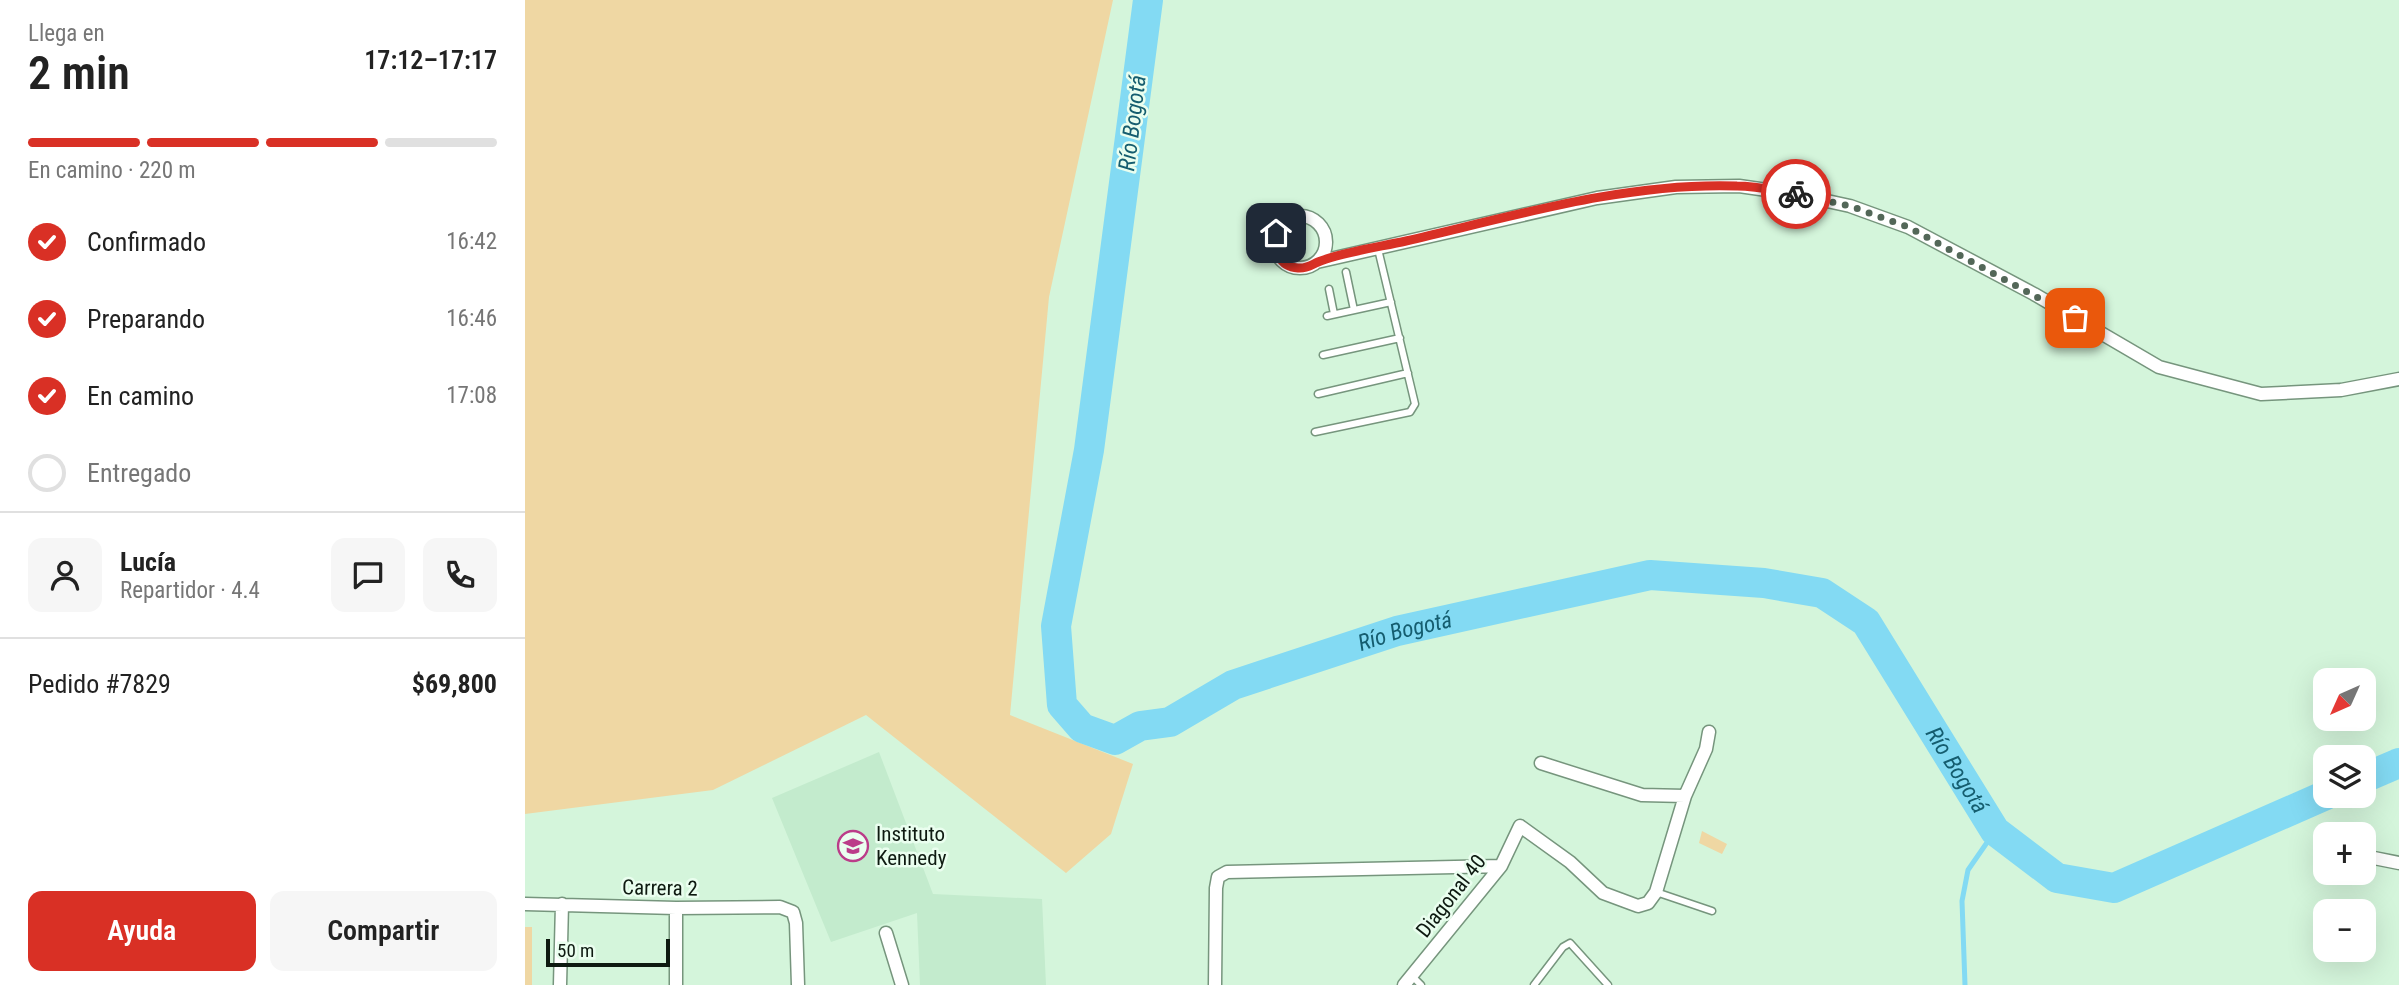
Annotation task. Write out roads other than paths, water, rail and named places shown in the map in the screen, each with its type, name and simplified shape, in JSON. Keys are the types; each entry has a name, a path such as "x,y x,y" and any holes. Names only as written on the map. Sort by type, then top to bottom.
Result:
{"street":[{"path":"1317,262 1326,247 1323,230 1311,219 1294,217 1286,220 1280,226 1274,241 1279,257 1285,263 1301,268 1377,247 1597,198 1676,187 1739,186 1850,206 1908,227 2034,294 2159,367 2261,394 2341,390 2399,379"},
{"path":"1656,892 1685,796 1706,749 1709,732"},
{"path":"1541,763 1642,795 1685,796"},
{"name":"Diagonal 40","path":"1412,982 1501,866 1520,826 1570,862 1603,893 1638,906 1648,903 1656,892"},
{"path":"2376,858 2399,863"},
{"path":"1215,985 1216,888 1218,877 1227,872 1501,866"},
{"name":"Carrera 2","path":"525,904 676,908 780,907 793,912 796,923 798,985"},
{"path":"560,985 562,904"},
{"path":"676,908 676,985"},
{"path":"887,933 902,985"}],"lane":[{"path":"1315,432 1410,412 1415,404 1377,247"},
{"path":"1346,272 1354,310"},
{"path":"1329,289 1331,315 1391,302"},
{"path":"1323,355 1400,338"},
{"path":"1318,394 1408,373"},
{"path":"1656,892 1712,911"},
{"path":"1534,985 1563,947 1570,943 1608,985"}],"waterway":[{"name":"Río Bogotá","path":"1148,0 1089,450 1056,626 1062,705 1082,728 1115,740 1140,726 1170,722 1233,685 1397,631 1650,575 1764,583 1822,593 1866,622 1995,831 2057,878 2114,888 2313,801"},
{"name":"Río Bogotá","path":"2376,773 2399,763"},
{"path":"1965,985 1962,901 1968,870 1995,831"}],"place":[{"name":"Instituto Kennedy","path":"853,846"}]}
